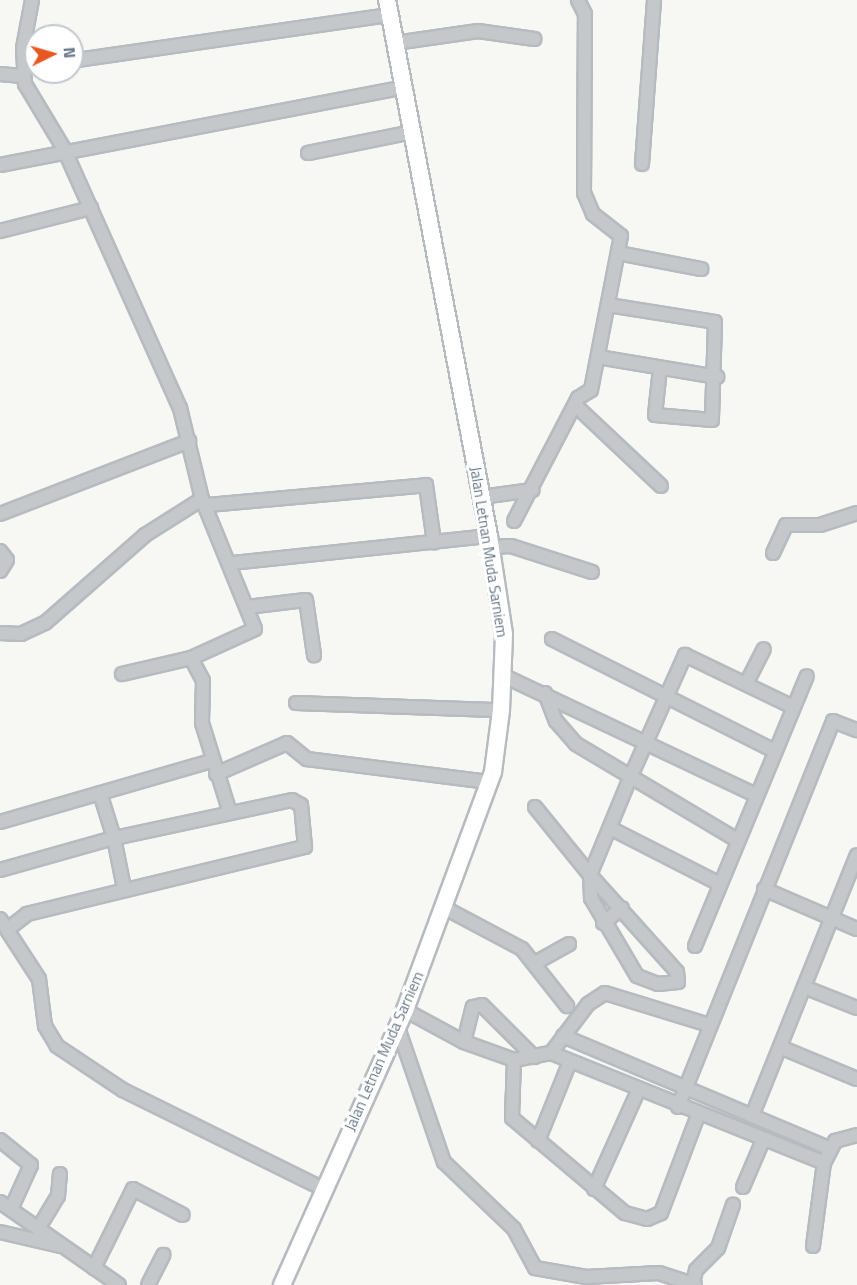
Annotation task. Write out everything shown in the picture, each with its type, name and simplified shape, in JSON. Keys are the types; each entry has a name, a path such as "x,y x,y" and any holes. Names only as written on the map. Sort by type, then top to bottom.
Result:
{"main road":[{"name":"Jalan Letnan Muda Sarniem","path":"282,1285 405,1010 489,782 501,711 504,676 504,634 489,542 389,8"}],"street":[{"path":"32,0 22,76 64,149 180,408 205,502 232,563 255,629 190,658 122,674"},
{"path":"514,521 533,490 575,405 591,390 618,254 618,229 593,214 584,194 585,14 578,0"},
{"path":"642,164 654,0"},
{"path":"84,59 389,8"},
{"path":"395,43 478,31 534,39"},
{"path":"0,74 22,76"},
{"path":"0,165 64,149 404,87"},
{"path":"308,153 412,132"},
{"path":"0,231 90,208"},
{"path":"618,254 701,269"},
{"path":"608,305 715,321 717,377 712,420 655,415 660,368"},
{"path":"598,357 717,377"},
{"path":"575,405 661,486"},
{"path":"0,514 189,441"},
{"path":"0,633 21,634 45,623 145,535 205,502 426,485 434,542"},
{"path":"481,497 533,490"},
{"path":"773,553 786,525 820,525 857,513"},
{"path":"232,563 434,542 489,542 511,546 592,572"},
{"path":"0,551 8,560 0,571"},
{"path":"247,607 306,600 314,656"},
{"path":"552,639 775,751"},
{"path":"746,684 764,649"},
{"path":"535,807 590,875 622,908 676,972 678,982 658,984 638,976 603,922 591,898 590,875 630,778 686,655 794,707"},
{"path":"190,658 204,686 201,708 211,761 230,813"},
{"path":"504,676 545,693 756,795"},
{"path":"695,946 737,840 807,676"},
{"path":"545,693 556,721 576,744 737,840"},
{"path":"296,703 501,711"},
{"path":"678,1107 833,721 857,730"},
{"path":"216,774 287,743 306,759 489,782"},
{"path":"0,822 211,761"},
{"path":"100,793 114,838 124,888"},
{"path":"0,870 114,838 297,801 307,845 124,888 27,914 4,924 39,979 45,1026 57,1046 123,1090 323,1190"},
{"path":"610,828 720,884"},
{"path":"752,1116 857,855"},
{"path":"764,889 857,929"},
{"path":"443,907 495,932 535,963 567,1006"},
{"path":"603,922 622,908"},
{"path":"535,963 569,945"},
{"path":"804,987 857,1008"},
{"path":"551,1053 588,1004 605,993 709,1025"},
{"path":"464,1042 473,1006 482,1005 534,1056"},
{"path":"405,1010 464,1042 514,1060 551,1053 568,1064 824,1163"},
{"path":"397,1025 448,1169 514,1228 535,1268 586,1281 659,1273 694,1284 696,1270 718,1248 733,1205"},
{"path":"563,1036 685,1090 830,1149"},
{"path":"780,1047 857,1078"},
{"path":"514,1060 512,1118 625,1213 655,1218 698,1115"},
{"path":"538,1141 568,1064"},
{"path":"594,1189 638,1091"},
{"path":"813,1246 824,1163 835,1140 857,1135"},
{"path":"0,1140 31,1165 5,1205 119,1285"},
{"path":"743,1187 763,1140"},
{"path":"38,1228 57,1196 60,1174"},
{"path":"94,1268 133,1188 183,1215"},
{"path":"0,1232 63,1246"},
{"path":"148,1285 163,1255"}]}
